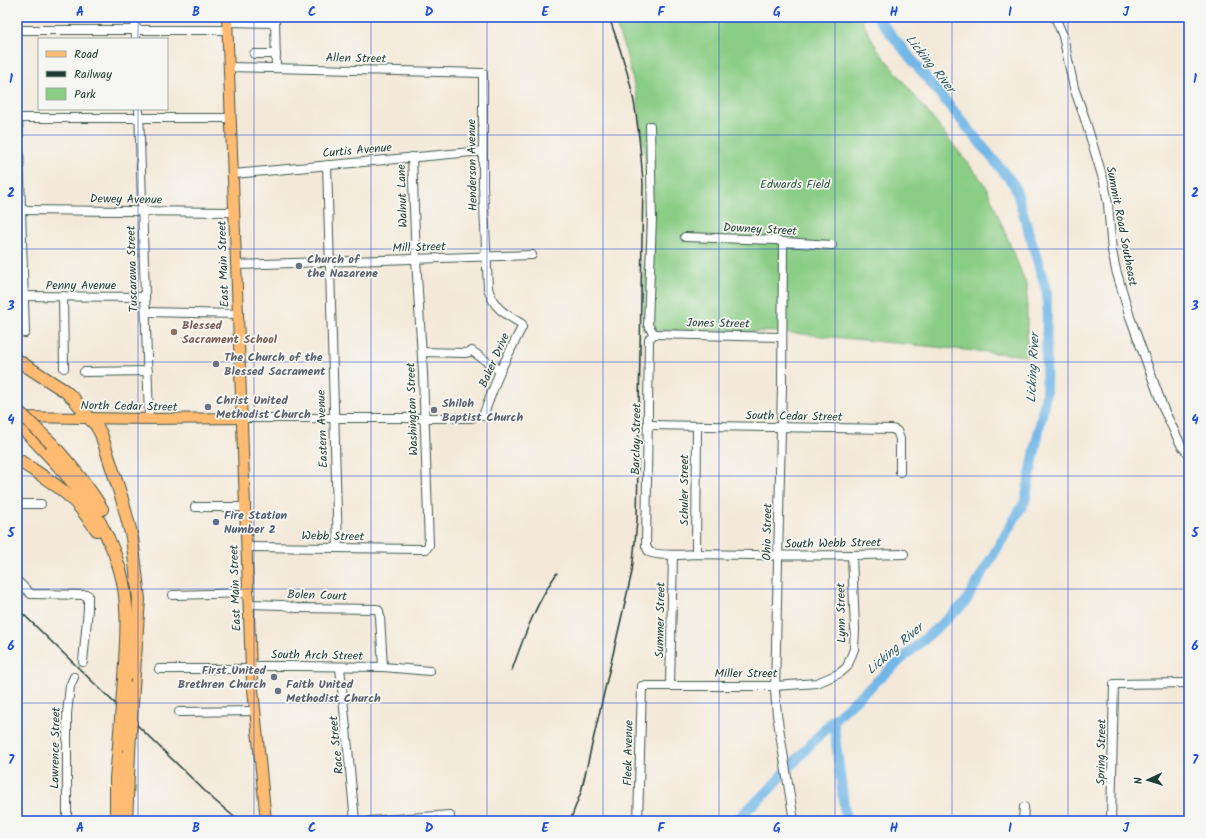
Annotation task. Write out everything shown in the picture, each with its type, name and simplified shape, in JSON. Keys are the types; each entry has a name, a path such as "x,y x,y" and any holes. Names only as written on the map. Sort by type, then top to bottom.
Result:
{"highway":[{"path":"17,360 74,399 96,425 101,434 132,537 139,599 133,688 124,749 116,778 116,821"},
{"path":"17,410 76,471 88,486 113,529 128,568 137,620"},
{"path":"17,422 80,490 101,523 121,570 124,586 126,624 124,679 126,821"},
{"path":"17,459 70,497 80,507 98,531 111,566 126,641"}],"main road":[{"name":"East Main Street","path":"228,23 251,669 266,821"},
{"name":"North Cedar Street","path":"17,417 149,419 241,418"}],"street":[{"path":"135,17 136,38"},
{"name":"Summit Road Southeast","path":"1055,17 1063,36 1074,88 1104,182 1108,204 1113,254 1130,317 1164,410 1181,445 1189,455"},
{"path":"17,30 135,30 275,20 276,68"},
{"path":"254,54 276,54"},
{"name":"Allen Street","path":"229,67 483,73"},
{"name":"Henderson Avenue","path":"483,73 483,151 487,256"},
{"name":"Tuscarawa Street","path":"139,110 149,419"},
{"path":"25,333 20,296 18,118 231,118"},
{"path":"650,126 652,232 648,326 654,334"},
{"name":"Curtis Avenue","path":"233,174 483,151"},
{"name":"Walnut Lane","path":"412,157 416,259"},
{"name":"Eastern Avenue","path":"327,165 338,548"},
{"name":"Dewey Avenue","path":"19,210 234,212"},
{"name":"Downey Street","path":"686,237 777,240 783,242 832,245"},
{"name":"Ohio Street","path":"783,242 775,686 779,727 794,821"},
{"name":"Mill Street","path":"236,265 532,255"},
{"name":"Baker Drive","path":"483,416 500,371 522,324 502,312 494,303 488,288 487,256"},
{"name":"Washington Street","path":"416,259 422,352 430,543 426,549 419,549"},
{"name":"Penny Avenue","path":"20,296 145,297"},
{"path":"63,296 64,368"},
{"path":"146,312 238,314"},
{"name":"Jones Street","path":"654,334 782,337"},
{"name":"Barclay Street","path":"646,546 649,339 654,334"},
{"path":"422,352 466,353 472,351 500,371"},
{"path":"84,372 148,371"},
{"path":"241,418 472,418"},
{"name":"South Cedar Street","path":"648,424 780,428 892,429 897,431 900,439 900,472"},
{"name":"Schuler Street","path":"696,554 697,426"},
{"path":"17,504 41,504"},
{"path":"195,507 245,507"},
{"name":"Webb Street","path":"246,546 419,549"},
{"name":"South Webb Street","path":"646,546 647,550 652,554 673,555 852,556 904,554"},
{"name":"Summer Street","path":"670,685 673,555"},
{"name":"Lynn Street","path":"847,668 854,649 855,629 852,556"},
{"path":"17,581 31,594 88,595 83,662"},
{"path":"172,595 248,598"},
{"name":"Bolen Court","path":"248,598 296,608 375,608 379,611 380,617 383,667"},
{"name":"South Arch Street","path":"160,670 251,669 258,666 383,667 430,671"},
{"name":"Race Street","path":"340,667 355,821"},
{"name":"Miller Street","path":"642,686 775,686 817,683 840,673 847,668"},
{"name":"Lawrence Street","path":"67,821 67,714 70,686 74,677"},
{"name":"Spring Street","path":"1112,821 1114,684 1189,683"},
{"name":"Fleek Avenue","path":"638,821 642,686"},
{"path":"179,712 255,711"},
{"path":"1023,821 1024,808"},
{"path":"370,821 450,818"}],"green space":[{"name":"Edwards Field","path":"613,17 860,17 876,47 986,186 1027,286 1027,356 781,332 643,330 646,163 638,100 626,53"}],"waterway":[{"name":"Licking River","path":"735,821 767,792 833,720 965,603 1025,501 1046,394 1047,293 1015,186 877,17"},
{"path":"833,720 846,821"}],"railway":[{"path":"570,821 581,792 632,572 637,521 643,183 641,151 631,87 626,67 609,17"},
{"path":"512,670 526,632 537,608 557,573"},
{"path":"17,608 213,799 239,821"}],"place":[{"name":"Church of the Nazarene","path":"299,266"},
{"name":"Blessed Sacrament School","path":"174,332"},
{"name":"The Church of the Blessed Sacrament","path":"216,364"},
{"name":"Christ United Methodist Church","path":"208,407"},
{"name":"Shiloh Baptist Church","path":"434,410"},
{"name":"Fire Station Number 2","path":"216,522"},
{"name":"First United Brethren Church","path":"274,677"},
{"name":"Faith United Methodist Church","path":"278,691"}]}
